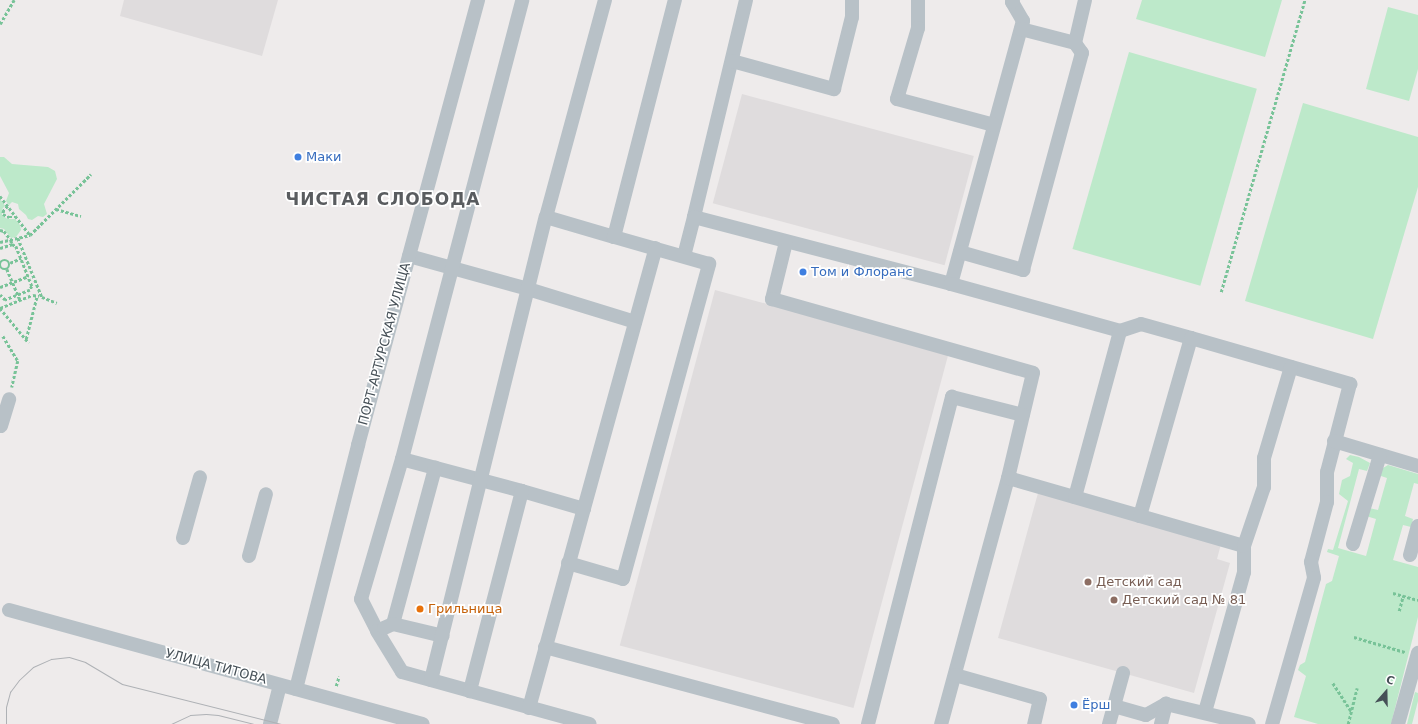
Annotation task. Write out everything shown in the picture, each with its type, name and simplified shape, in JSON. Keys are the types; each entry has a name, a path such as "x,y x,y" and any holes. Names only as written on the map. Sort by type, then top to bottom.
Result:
{"street":[{"name":"ПОРТ-АРТУРСКАЯ УЛИЦА","path":"296,689 358,445 478,0"},
{"path":"522,0 402,459 361,599 377,631 402,672 590,724"},
{"path":"431,680 546,217 605,0"},
{"path":"614,237 675,0"},
{"path":"684,256 746,0"},
{"path":"732,60 834,89 852,17 852,0"},
{"path":"918,0 918,28 897,99 994,125"},
{"path":"951,284 1023,21 1012,2 1013,0"},
{"path":"1075,43 1085,0"},
{"path":"960,252 1023,270 1082,53 1075,43 1021,29"},
{"path":"546,217 709,264 623,579 568,563"},
{"path":"694,217 951,284 1120,331 1141,324 1350,384 1327,472 1327,502 1311,562 1314,578 1272,724"},
{"path":"786,242 772,299 1033,373 1008,478 941,724"},
{"path":"528,708 656,248"},
{"path":"409,256 528,289 635,322"},
{"path":"1075,497 1120,331"},
{"path":"1140,516 1192,338"},
{"path":"1205,712 1244,572 1244,546 1264,487 1264,458 1291,367"},
{"path":"868,724 952,397 1023,416"},
{"path":"2,426 9,399"},
{"path":"1334,441 1418,466"},
{"path":"1353,544 1380,455"},
{"path":"402,459 584,509"},
{"path":"393,624 435,468"},
{"path":"183,538 200,477"},
{"path":"1008,478 1244,546"},
{"path":"470,691 522,491"},
{"path":"249,556 266,494"},
{"path":"1410,555 1418,526"},
{"name":"УЛИЦА ТИТОВА","path":"9,610 423,724"},
{"path":"377,631 393,624 443,636"},
{"path":"545,647 833,724"},
{"path":"1398,724 1418,654"},
{"path":"1109,724 1124,673"},
{"path":"955,675 1040,699 1034,724"},
{"path":"270,724 280,685"},
{"path":"1161,724 1166,704"},
{"path":"1114,706 1146,715 1166,704 1205,712 1249,724"}],"path":[{"path":"0,24 14,0"},
{"path":"1221,292 1305,0"},
{"path":"0,242 30,235 91,174"},
{"path":"0,196 30,235"},
{"path":"8,206 4,210 3,214 9,217 16,217"},
{"path":"56,209 81,216"},
{"path":"0,230 4,231 11,240 12,244 16,246 32,289 5,300 0,295"},
{"path":"18,238 42,297"},
{"path":"0,248 12,244"},
{"path":"7,269 10,266 10,263 21,258"},
{"path":"7,269 2,269 0,267 2,261 5,260 10,263"},
{"path":"7,269 20,300"},
{"path":"0,287 28,276"},
{"path":"29,343 0,308 32,295 57,303"},
{"path":"26,340 37,296"},
{"path":"3,336 18,361 13,383"},
{"path":"1393,593 1418,600"},
{"path":"1399,612 1403,596"},
{"path":"1354,637 1418,654"},
{"path":"336,686 339,676"},
{"path":"1333,683 1352,711"},
{"path":"1348,724 1357,688"}],"shaded area":[{"path":"124,0 278,0 262,56 120,16"},
{"path":"742,94 974,156 945,265 713,203"},
{"path":"715,290 949,353 854,708 620,645"},
{"name":"Детский сад № 81","path":"1038,493 1221,544 1217,559 1230,563 1194,693 998,638"}],"green space":[{"path":"1142,0 1282,0 1265,57 1136,19"},
{"path":"1388,7 1418,15 1418,69 1409,101 1366,89"},
{"path":"1129,52 1257,89 1200,286 1072,249"},
{"path":"1303,103 1418,137 1418,187 1373,339 1245,301"},
{"path":"0,157 4,157 12,164 48,167 55,171 57,179 44,204 47,214 43,217 38,216 32,220 28,219 19,209 18,204 12,202 9,205 6,201 9,193 0,176"},
{"path":"0,199 5,206 2,209 2,215 7,219 15,219 20,225 21,230 16,237 11,238 4,229 0,228"},
{"path":"1350,455 1359,457 1370,463 1367,471 1359,469 1338,548 1366,556 1376,519 1366,516 1369,508 1378,510 1387,478 1378,475 1383,468 1388,465 1418,474 1418,484 1414,483 1405,516 1413,519 1411,527 1403,525 1393,560 1418,567 1418,617 1391,724 1318,724 1294,717 1306,676 1298,670 1300,665 1305,662 1326,584 1332,581 1339,556 1327,552 1328,549 1333,550 1348,501 1339,494 1342,480 1350,476 1353,463 1346,459"},
{"path":"1415,692 1418,693 1418,701 1412,724 1407,724"}],"tram line":[{"path":"6,724 6,707 10,692 19,680 33,667 51,659 69,657 85,662 122,684 281,724"},
{"path":"171,724 190,715 206,714 218,715 253,724"}],"place":[{"name":"Маки","path":"298,157"},
{"name":"Том и Флоранс","path":"803,272"},
{"name":"Детский сад","path":"1088,582"},
{"name":"Детский сад № 81","path":"1114,600"},
{"name":"Грильница","path":"420,609"},
{"name":"Ёрш","path":"1074,705"}],"district":[{"name":"ЧИСТАЯ СЛОБОДА","path":"383,200"}]}
